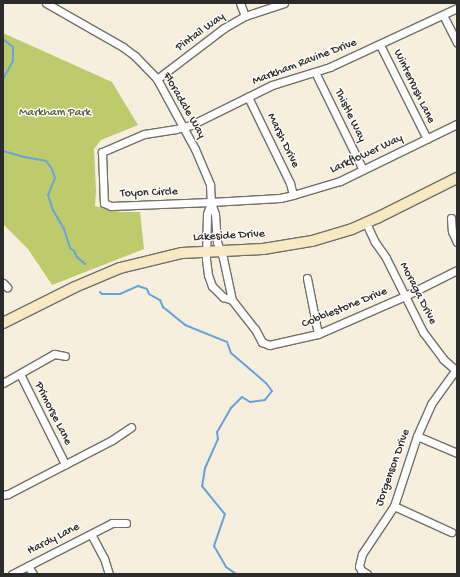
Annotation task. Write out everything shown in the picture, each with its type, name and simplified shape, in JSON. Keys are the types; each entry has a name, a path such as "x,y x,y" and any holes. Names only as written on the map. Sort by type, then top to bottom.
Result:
{"street":[{"name":"Floradale Way","path":"46,3 123,47 135,56 157,79 184,127 210,185 211,202 215,214 219,251"},
{"path":"240,3 245,16"},
{"name":"Pintail Way","path":"157,79 224,28 245,16 284,3"},
{"name":"Markham Ravine Drive","path":"184,127 281,82 330,67 457,8"},
{"path":"443,15 457,43"},
{"name":"Winterrush Lane","path":"380,45 427,139"},
{"name":"Thistle Way","path":"315,72 363,170"},
{"name":"Marsh Drive","path":"248,97 290,183 293,195"},
{"name":"Larkflower Way","path":"211,202 280,198 340,182 457,124"},
{"name":"Toyon Circle","path":"184,127 144,134 102,152 104,203 111,206 211,202"},
{"name":"Lakeside Drive","path":"3,324 75,287 120,268 173,255 207,251 263,249 295,245 335,234 366,223 457,178"},
{"name":"Floradale Way","path":"207,251 207,214 211,202"},
{"path":"451,218 452,231 457,242"},
{"name":"Moraga Drive","path":"366,223 432,345 456,369"},
{"name":"Cobblestone Drive","path":"207,251 206,259 210,280 223,297 232,300"},
{"name":"Cobblestone Drive","path":"219,251 223,258 232,300 255,328 262,342 269,345 318,334 405,296 457,270"},
{"path":"307,278 318,334"},
{"path":"3,383 54,354 65,356"},
{"name":"Jorgenson Drive","path":"367,574 361,570 359,566 362,554 394,506 417,436 431,404 456,369"},
{"name":"Primorse Lane","path":"20,374 65,464"},
{"path":"3,494 8,494 112,440 131,427"},
{"path":"417,436 457,454"},
{"path":"394,506 451,532"},
{"name":"Hardy Lane","path":"12,574 112,523 126,523"},
{"path":"91,534 104,558 109,574"},
{"path":"28,566 33,574"}],"green space":[{"name":"Markham Park","path":"3,33 112,82 138,125 101,140 94,149 96,191 95,206 121,212 140,212 144,249 52,285 28,249 3,224"}],"waterway":[{"path":"3,39 13,47 13,61 3,79"},
{"path":"3,151 46,161 52,169 55,178 48,195 53,210 64,229 70,248 85,264"},
{"path":"100,292 102,294 120,294 138,286 147,289 149,294 160,300 163,307 185,325 227,342 231,353 266,383 272,391 265,400 250,402 242,397 231,408 217,432 218,439 205,468 202,486 225,514 214,546 226,567 236,574"}]}
